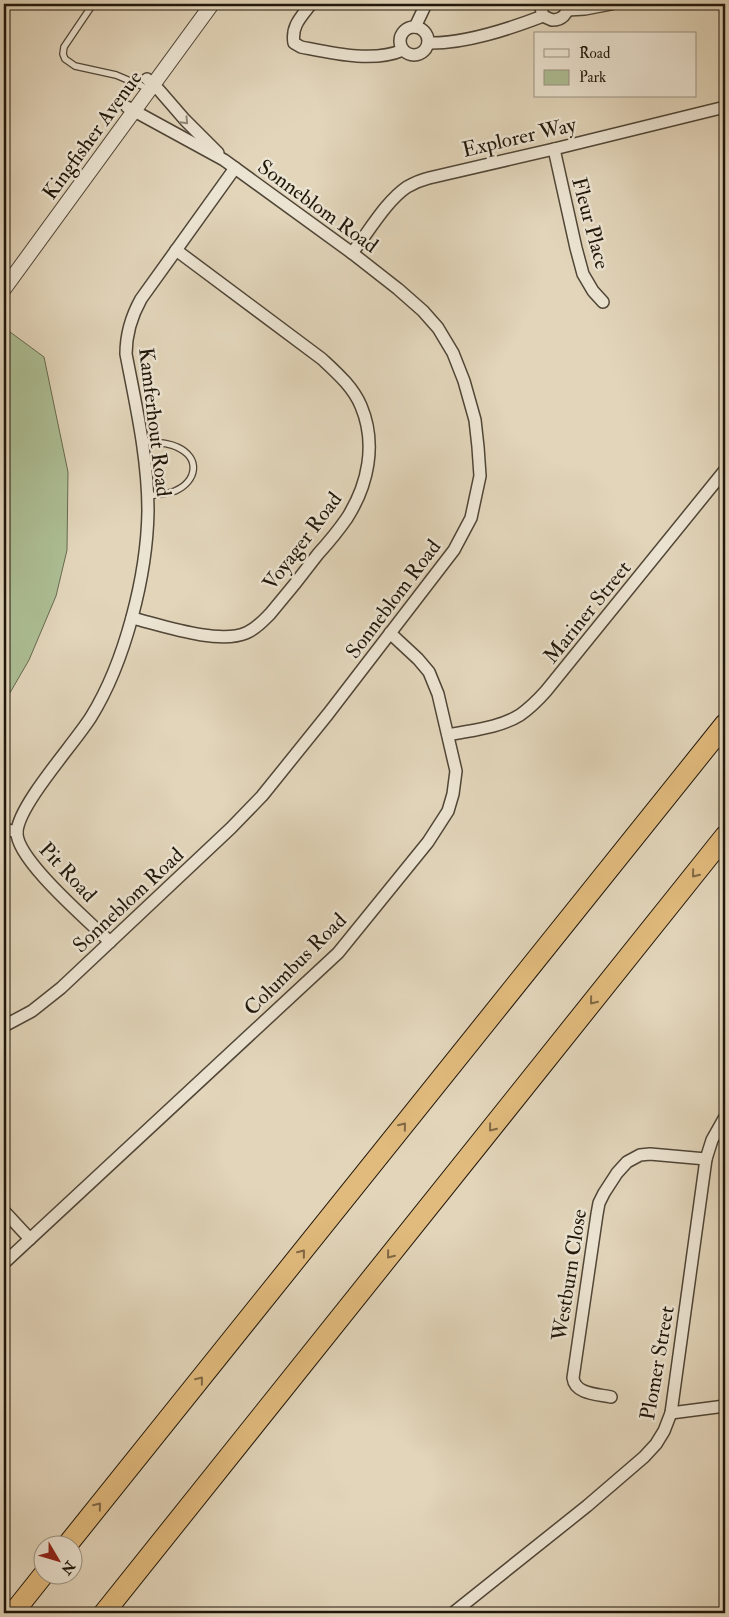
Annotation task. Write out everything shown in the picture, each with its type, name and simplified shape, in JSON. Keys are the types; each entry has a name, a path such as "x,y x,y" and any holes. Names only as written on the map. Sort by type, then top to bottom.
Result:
{"highway":[{"path":"76,1534 725,724"},
{"path":"104,1613 725,836"},
{"path":"13,1613 36,1584"}],"street":[{"name":"Kingfisher Avenue","path":"4,289 202,4"},
{"name":"Kingfisher Avenue","path":"147,83 212,4"},
{"path":"311,4 296,24 292,33 294,43 301,47 374,57 391,55 403,50"},
{"path":"415,27 426,4"},
{"path":"540,4 543,16 547,19 557,20 562,18 568,7 585,9 611,4"},
{"path":"428,43 454,42 522,24 543,16"},
{"path":"410,28 419,28 426,34 428,43 424,52 410,55 403,50 400,41 403,33 410,28"},
{"name":"Sonneblom Road","path":"147,83 224,160"},
{"name":"Explorer Way","path":"352,253 387,206 398,194 414,183 725,107"},
{"name":"Kingfisher Avenue","path":"4,276 130,109"},
{"name":"Sonneblom Road","path":"4,1026 32,1011 61,988 231,828 262,796 328,714 454,550 471,518 480,476 475,420 464,381 453,353 438,328 398,289 352,253 224,160 130,109"},
{"name":"Fleur Place","path":"554,149 576,248 584,274 593,291 602,302"},
{"name":"Kamferhout Road","path":"16,832 26,809 37,791 91,718 117,665 132,618 146,543 147,496 143,441 126,354 126,339 133,313 235,168"},
{"name":"Voyager Road","path":"132,618 187,632 217,637 233,637 247,633 260,624 276,607 346,519 365,482 369,460 369,439 363,412 352,391 339,375 322,359 176,250"},
{"name":"Mariner Street","path":"448,735 505,723 531,707 725,470"},
{"name":"Columbus Road","path":"4,1263 338,953 428,842 448,810 453,794 456,770 438,694 429,672 390,633"},
{"name":"Pit Road","path":"4,829 16,832 26,857 110,942"},
{"name":"Plomer Street","path":"453,1613 587,1506 644,1456 656,1444 664,1431 671,1413 706,1159 712,1140 725,1117"},
{"name":"Westburn Close","path":"611,1397 579,1389 574,1384 573,1378 582,1309 600,1203 617,1173 633,1157 650,1154 706,1159"},
{"path":"4,1211 30,1238"},
{"path":"671,1413 725,1406"}],"lane":[{"path":"93,4 64,47 63,54 65,59 75,66 147,83"},
{"path":"143,441 176,446 188,454 193,464 193,474 187,484 175,491 147,496"}],"green space":[{"path":"6,329 44,357 68,472 67,550 56,596 29,660 4,703 4,332"}]}
